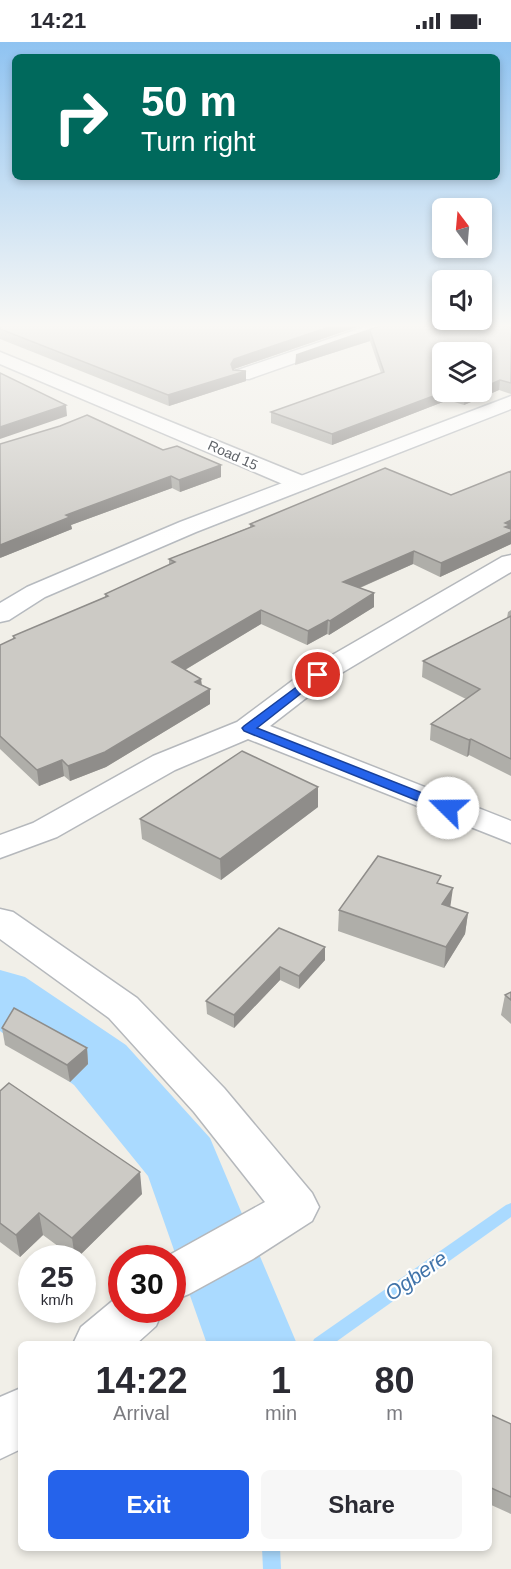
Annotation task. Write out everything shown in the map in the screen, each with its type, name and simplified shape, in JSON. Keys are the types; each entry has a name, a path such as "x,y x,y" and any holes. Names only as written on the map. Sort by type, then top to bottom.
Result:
{"street":[{"name":"Road 15","path":"96,397 300,483"},
{"path":"0,614 36,592 188,527 511,402"},
{"path":"94,414 115,405"},
{"path":"251,464 335,469"},
{"path":"0,847 45,830 164,763 248,728 318,675 511,562"},
{"path":"248,728 511,833"},
{"path":"0,921 123,1008 209,1100 296,1207 186,1271"},
{"path":"102,1341 123,1323"},
{"path":"0,1432 18,1416"}],"building":[{"path":"0,397 50,397 66,405 0,427"},
{"path":"313,397 430,397 332,434 271,412"},
{"path":"87,415 163,450 177,446 221,465 179,480 171,476 66,515 70,517 0,545 0,444 60,426"},
{"path":"385,468 451,495 511,471 511,520 505,523 510,525 505,527 511,529 511,532 441,563 414,551 343,582 374,593 330,621 308,631 261,610 172,662 201,679 195,682 210,689 105,752 68,766 62,760 37,770 0,736 0,645 15,638 13,636 108,596 105,594 175,562 169,559 254,526 250,524"},
{"path":"511,616 511,759 471,739 431,724 480,689 423,661"},
{"path":"242,751 318,787 220,859 140,819"},
{"path":"378,856 441,876 437,883 453,888 442,904 468,913 446,947 339,910"},
{"path":"279,928 325,947 299,976 280,967 234,1015 206,1001"},
{"path":"511,992 511,1000 505,995"},
{"path":"14,1008 87,1048 67,1065 2,1028"},
{"path":"9,1083 140,1172 72,1238 39,1213 16,1235 0,1223 0,1091"},
{"path":"492,1415 511,1424 511,1497 492,1488"}],"waterway":[{"path":"0,995 100,1065 182,1161 251,1341"},
{"name":"Ogbere","path":"324,1341 511,1209"},
{"name":"Ogbere","path":"271,1551 272,1569"}],"route":[{"path":"318,675 248,728 448,808"}]}
